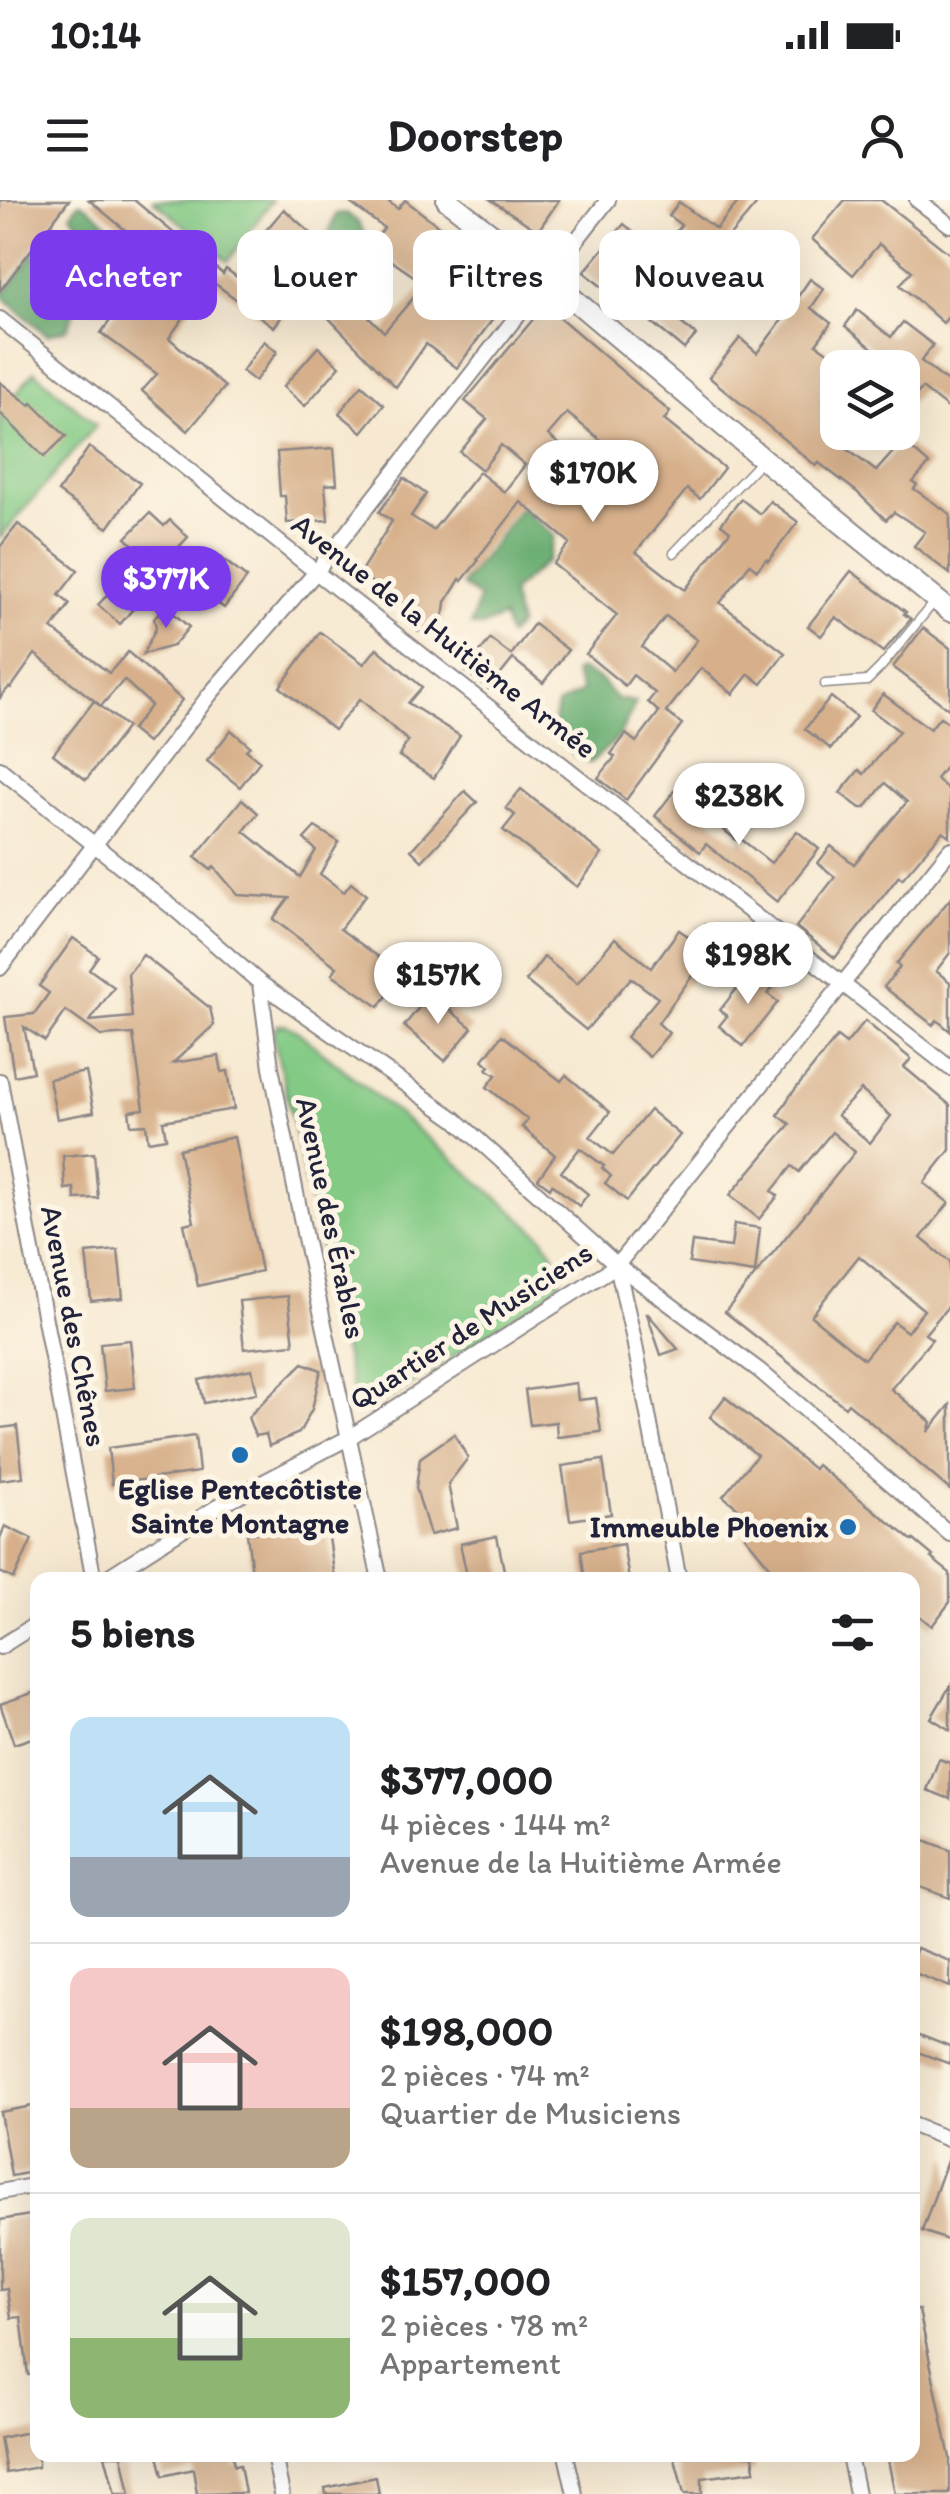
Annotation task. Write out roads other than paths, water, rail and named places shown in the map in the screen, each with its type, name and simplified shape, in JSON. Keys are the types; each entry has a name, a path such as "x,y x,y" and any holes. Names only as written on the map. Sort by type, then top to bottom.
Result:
{"street":[{"path":"447,200 486,230"},
{"path":"579,237 608,200"},
{"path":"917,200 950,226"},
{"path":"579,304 943,605"},
{"name":"Avenue de la Huitième Armée","path":"0,319 316,572 950,1068"},
{"path":"0,968 210,692 316,572 513,320"},
{"path":"0,770 177,911 260,983 456,1119 617,1265 760,1371 950,1534"},
{"name":"Quartier de Musiciens","path":"116,1572 222,1504 350,1436 617,1265 950,850"},
{"name":"Avenue des Érables","path":"260,983 278,1105 378,1572"},
{"name":"Avenue des Chênes","path":"0,1081 92,1572"},
{"path":"617,1265 678,1572"},
{"path":"0,1647 30,1627"},
{"path":"920,2128 950,2140"},
{"path":"0,2192 30,2187"},
{"path":"275,2462 282,2494"},
{"path":"567,2462 574,2494"},
{"path":"849,2462 856,2494"}],"lane":[{"path":"674,553 763,459"},
{"path":"825,684 867,680 943,605"}],"place":[{"name":"Eglise Pentecôtiste Sainte Montagne","path":"240,1455"},
{"name":"Immeuble Phoenix","path":"848,1527"}]}
